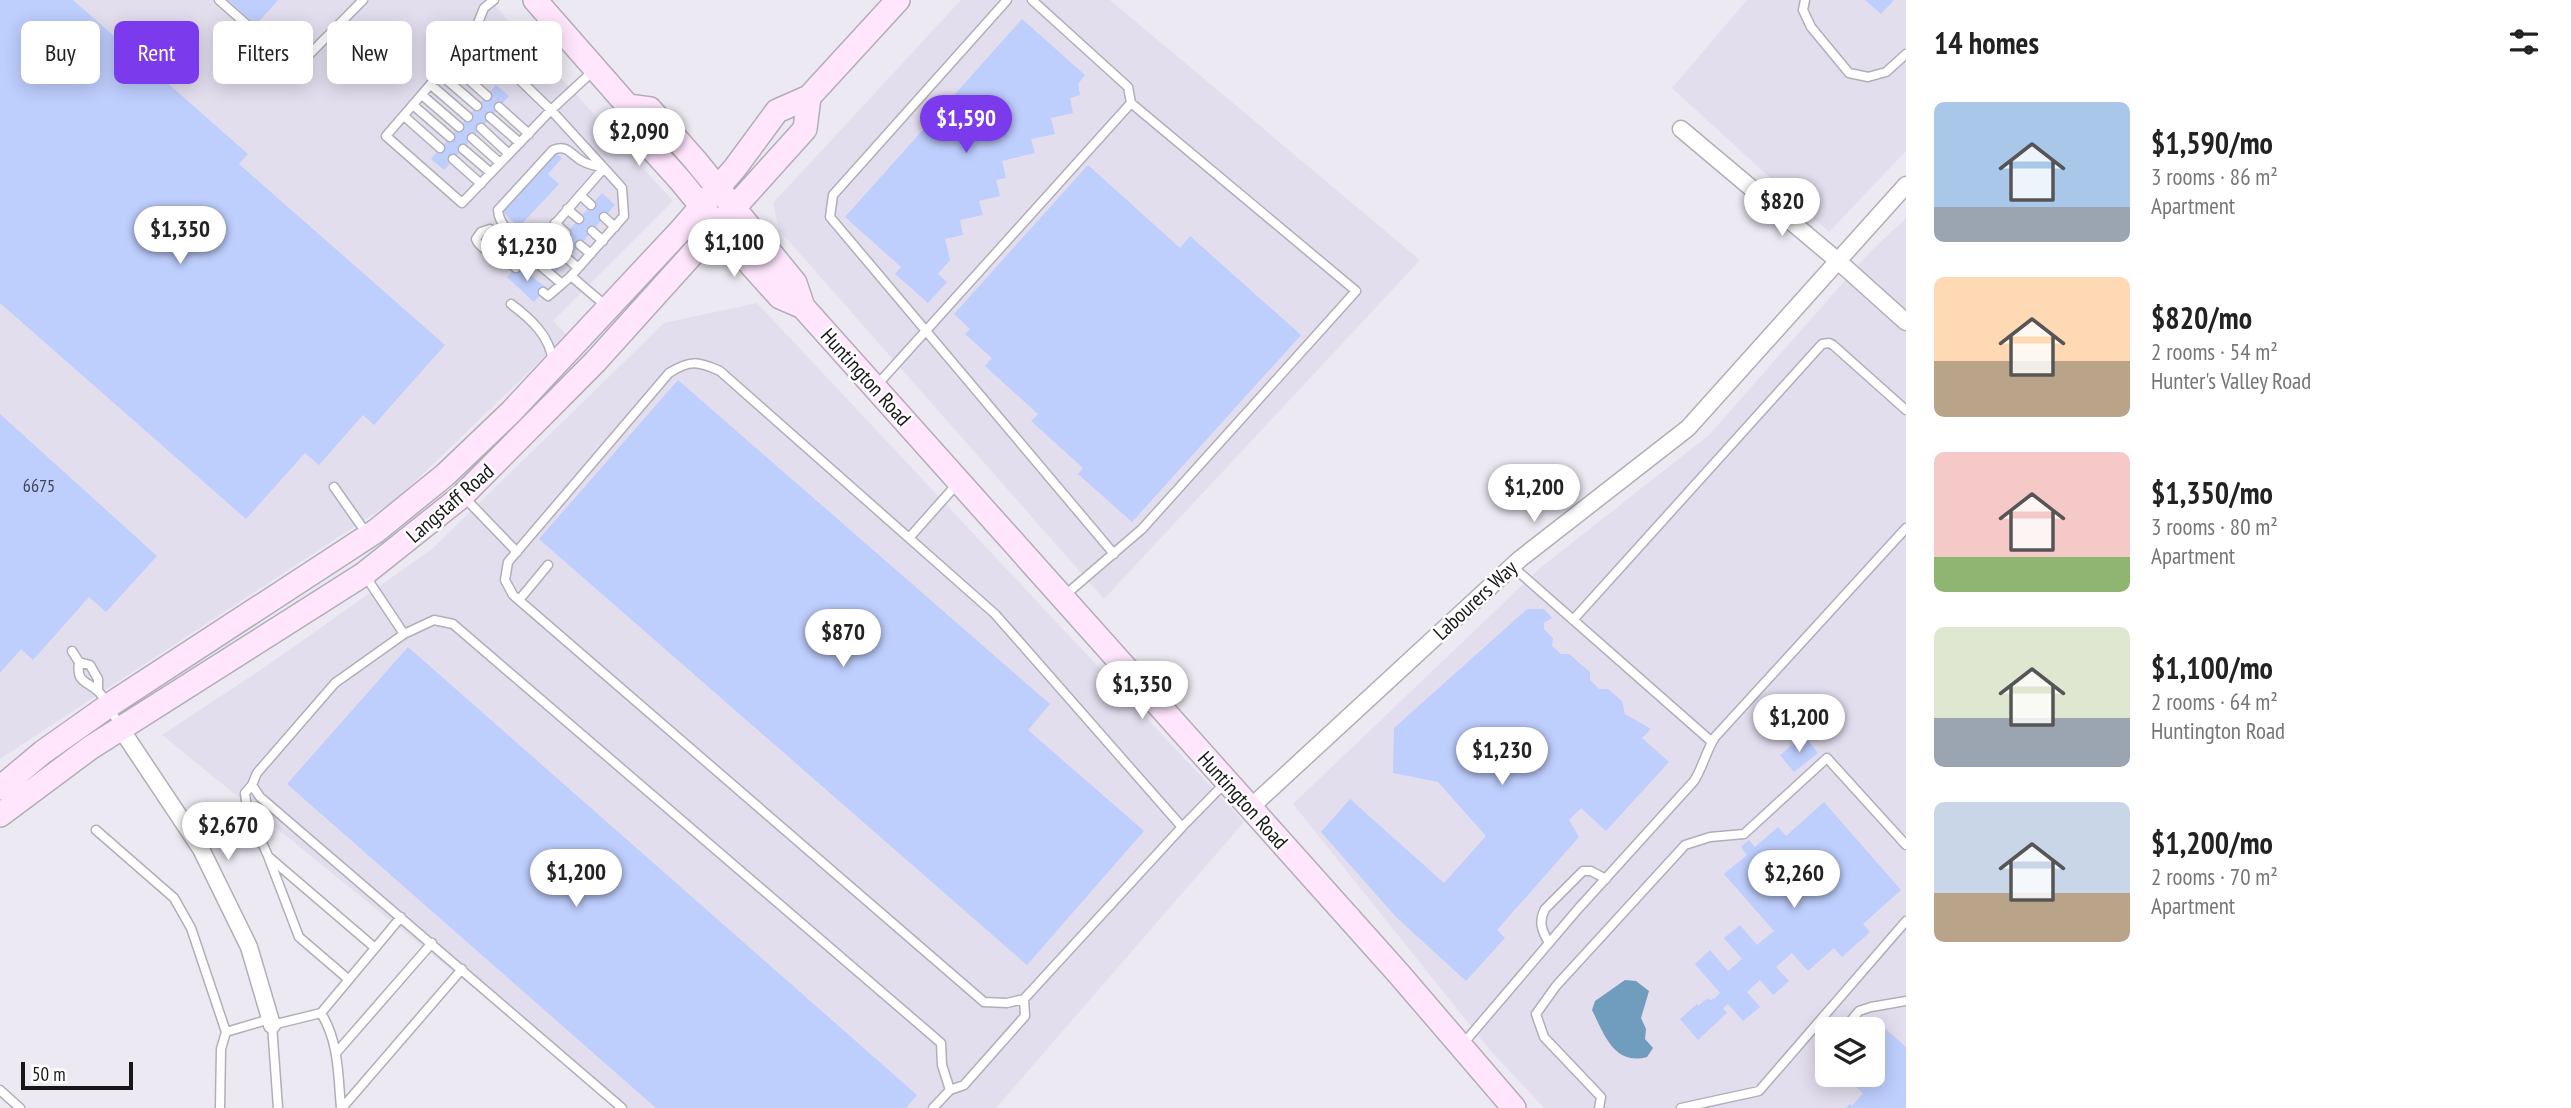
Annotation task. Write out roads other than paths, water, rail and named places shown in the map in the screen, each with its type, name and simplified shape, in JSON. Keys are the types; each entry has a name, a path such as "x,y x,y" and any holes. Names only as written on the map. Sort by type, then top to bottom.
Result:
{"main road":[{"name":"Huntington Road","path":"535,0 628,106 631,126 779,297 803,307"},
{"name":"Langstaff Road","path":"0,788 103,698 369,536 444,475 511,412 718,188 777,111 809,97 898,0"},
{"name":"Langstaff Road","path":"0,815 90,748 364,574 463,496 595,362 805,129 809,97"},
{"name":"Huntington Road","path":"628,106 650,109 795,283 803,307 1514,1108"}],"street":[{"path":"1681,129 1906,322"},
{"name":"Labourers Way","path":"1250,808 1511,566 1688,428 1906,185"},
{"path":"121,729 201,849 249,947 271,1022"}],"lane":[{"path":"219,0 296,68 363,0"},
{"path":"479,21 484,8 494,0"},
{"path":"1007,0 833,195 830,217 1114,554"},
{"path":"1032,0 1128,87 1131,103 1356,291 1142,529 1062,598"},
{"path":"1805,0 1803,10 1811,27 1849,73 1868,77 1886,72 1906,54"},
{"path":"468,117 430,85 386,136 463,203 551,110 595,69"},
{"path":"452,84 477,106"},
{"path":"474,84 487,96"},
{"path":"524,84 622,188 624,216 571,276 548,296 543,292"},
{"path":"422,95 459,127"},
{"path":"875,387 1131,103"},
{"path":"413,105 450,137"},
{"path":"499,107 529,134"},
{"path":"404,116 440,148"},
{"path":"490,117 520,143"},
{"path":"481,128 509,154"},
{"path":"472,138 500,163"},
{"path":"562,284 504,227 498,219 498,210 553,150 559,147 567,148 583,162 604,168"},
{"path":"463,149 491,173"},
{"path":"453,159 481,184"},
{"path":"516,268 507,260 482,248 476,239 481,232 490,229 519,254 530,253 604,168"},
{"path":"580,195 591,205"},
{"path":"567,209 579,219"},
{"path":"604,217 615,227"},
{"path":"555,223 566,233"},
{"path":"592,231 603,241"},
{"path":"543,237 554,247"},
{"path":"580,245 591,254"},
{"path":"568,259 578,268"},
{"path":"571,276 608,308"},
{"path":"511,304 540,331 549,346 553,367"},
{"path":"1573,620 1822,344 1833,345 1906,410"},
{"path":"1182,827 995,614 720,371 700,363 684,364 669,373 508,562 505,580 513,595 984,1002 1007,1003 1024,999 1226,782"},
{"path":"909,538 958,482"},
{"path":"334,487 369,536"},
{"path":"463,496 517,552"},
{"path":"1461,1046 1694,781 1704,766 1712,742 1906,527"},
{"path":"519,600 548,565"},
{"path":"1511,566 1712,742"},
{"path":"364,574 404,634"},
{"path":"348,979 299,937 247,809 245,793 253,785 257,773 335,683 404,634 434,620 453,624 942,1043 942,1065 950,1090"},
{"path":"72,651 79,662 78,672 86,685 103,698"},
{"path":"79,662 90,665 98,679 103,698 121,729"},
{"path":"1599,1108 1601,1097 1544,1037 1536,1014 1556,986 1685,845 1710,837 1744,834 1827,758 1906,845"},
{"path":"253,785 260,797 622,1108"},
{"path":"96,830 174,898 191,928 226,1032 221,1049 220,1108"},
{"path":"268,856 374,947"},
{"path":"1549,943 1540,925 1545,909 1583,872 1591,872 1606,879"},
{"path":"226,1032 321,1013 401,917"},
{"path":"1681,1108 1759,1091 1906,921"},
{"path":"336,1053 432,943"},
{"path":"342,1108 462,969"},
{"path":"933,1108 950,1090 964,1085 1025,1016 1024,999"},
{"path":"1855,1017 1871,1007 1906,1002"},
{"path":"321,1013 331,1030 342,1108"},
{"path":"271,1022 278,1108"},
{"path":"0,1090 20,1108"}],"water":[{"path":"1625,980 1636,981 1649,991 1641,1018 1646,1029 1645,1039 1653,1048 1647,1057 1636,1059 1618,1052 1606,1038 1592,1010 1595,1001"}]}
